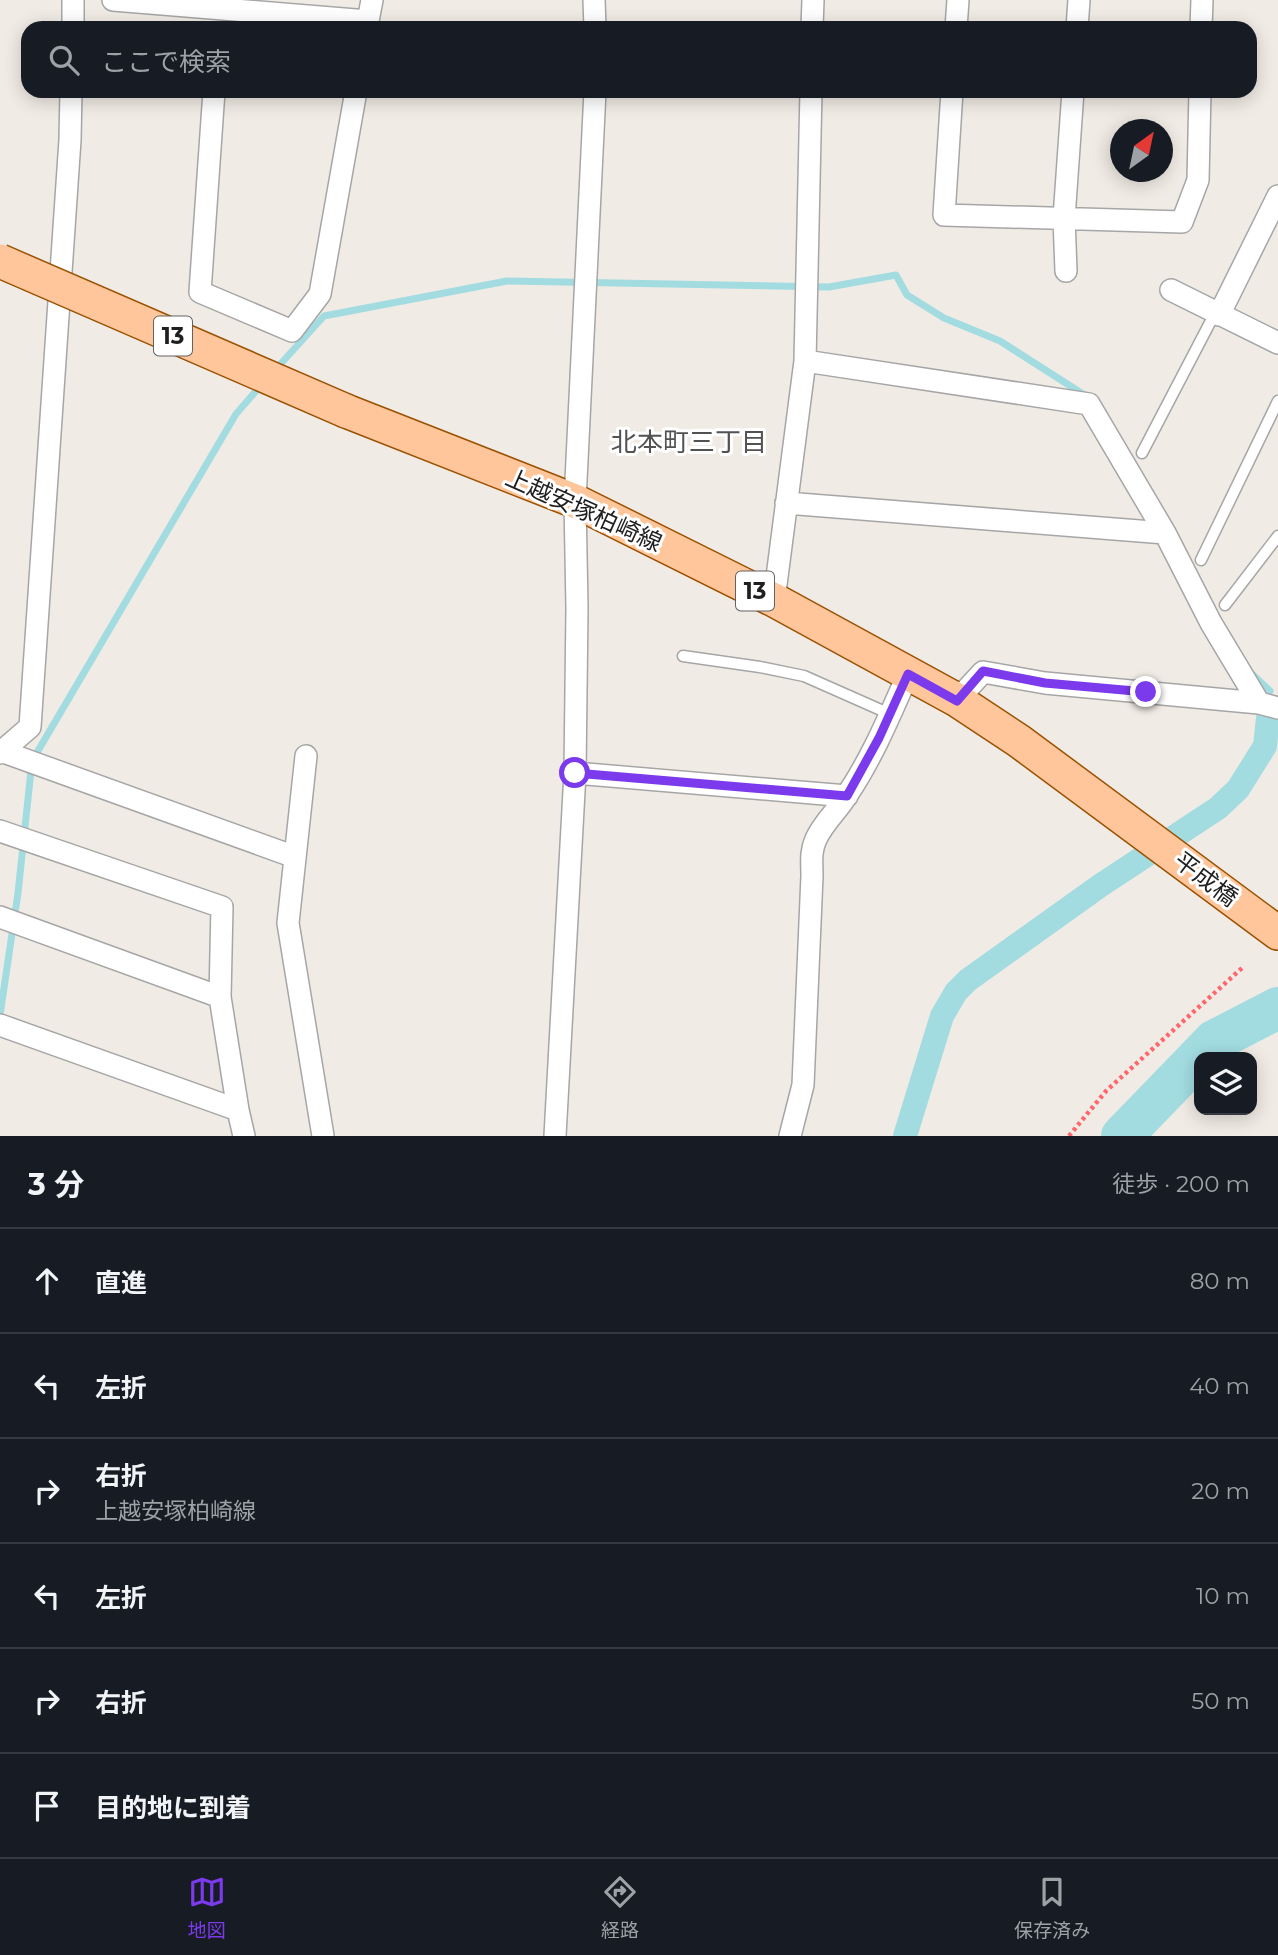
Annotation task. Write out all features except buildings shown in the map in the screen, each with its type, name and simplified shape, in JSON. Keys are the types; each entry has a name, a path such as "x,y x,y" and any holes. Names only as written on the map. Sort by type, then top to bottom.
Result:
{"main road":[{"name":"上越安塚柏崎線","path":"0,261 346,411 575,501 774,600 957,701 1019,741 1134,825"},
{"name":"平成橋","path":"1134,825 1278,933"}],"street":[{"path":"73,0 73,21"},
{"path":"113,0 219,19 369,16"},
{"path":"594,0 594,21"},
{"path":"812,21 813,0"},
{"path":"956,21 958,0"},
{"path":"1078,21 1079,0"},
{"path":"1201,21 1202,0"},
{"path":"0,752 30,727 71,98"},
{"path":"214,98 200,292 292,331 320,294 355,98"},
{"path":"555,1136 575,773 575,501 595,98"},
{"path":"774,600 805,361 811,98"},
{"path":"952,98 944,215 1182,222 1198,180 1200,98"},
{"path":"1066,271 1064,218 1073,98"},
{"path":"1217,314 1278,196"},
{"path":"1171,290 1278,343"},
{"path":"805,361 1089,404 1165,533 1211,622 1269,706"},
{"path":"786,503 1165,533"},
{"path":"957,701 983,671 1045,683 1269,706"},
{"path":"796,1134 803,1085 811,853 816,837 847,796 908,674"},
{"path":"0,752 295,857"},
{"path":"306,756 288,923 323,1136"},
{"path":"575,773 847,796"},
{"path":"0,831 222,907 220,997 244,1136"},
{"path":"0,917 220,997"},
{"path":"0,1025 239,1110"}],"lane":[{"path":"1142,453 1217,314"},
{"path":"1200,560 1278,401"},
{"path":"1225,605 1278,536"},
{"path":"683,656 804,676 890,714"}],"path":[{"path":"1069,1136 1106,1091 1242,968"}],"waterway":[{"path":"276,369 324,316 507,281 829,287 896,275 907,295 944,318 1000,341 1086,396"},
{"path":"0,1015 18,893 32,761 236,414 263,383"},
{"path":"1250,672 1270,691"},
{"path":"905,1136 942,1016 956,992 968,980 1101,885 1218,808 1238,789 1265,746 1268,718"},
{"path":"1122,1136 1214,1041 1278,1008"}],"district":[{"name":"北本町三丁目","path":"689,442"}],"route":[{"path":"575,773 847,796 879,738 908,674 957,701 983,671 1045,683 1146,692"}]}
